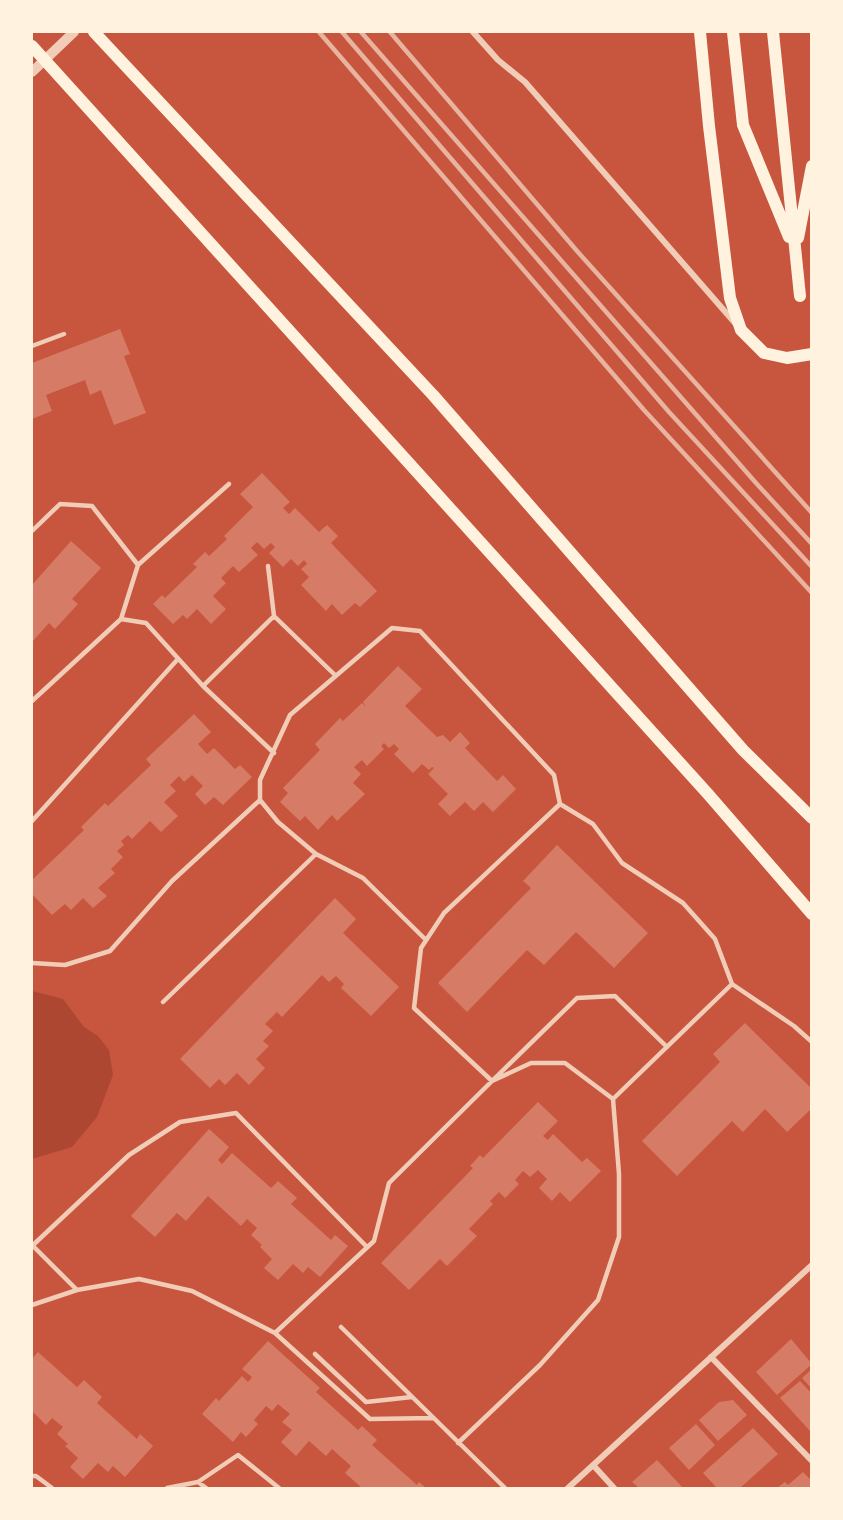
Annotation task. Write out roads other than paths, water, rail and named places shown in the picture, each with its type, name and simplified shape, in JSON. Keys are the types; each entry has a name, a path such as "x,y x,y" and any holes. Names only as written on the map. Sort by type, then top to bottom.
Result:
{"main road":[{"path":"94,32 432,395 743,750 812,818"},
{"path":"700,32 730,298 741,330 764,353 787,358 812,354"},
{"path":"733,32 743,125 795,251"},
{"path":"773,32 800,296"},
{"path":"32,46 700,786 812,914"},
{"path":"795,251 812,166"}],"street":[{"path":"32,72 74,32"},
{"path":"473,32 498,60 525,82 741,330"},
{"path":"568,1488 812,1265"},
{"path":"711,1357 812,1461"},
{"path":"593,1465 614,1488"}],"lane":[{"path":"32,346 64,334"},
{"path":"32,701 121,619 138,565 230,484"},
{"path":"32,531 60,504 92,506 138,565"},
{"path":"268,566 274,616 336,676"},
{"path":"203,686 274,616"},
{"path":"121,619 146,623 177,660 274,753"},
{"path":"426,940 363,878 316,854 278,822 260,800 260,780 290,716 392,628 420,631 554,775 560,804 593,824 622,863 683,903 715,939 732,984 794,1026 812,1042"},
{"path":"32,821 177,660"},
{"path":"32,963 65,965 110,951 172,881 260,800"},
{"path":"492,1081 414,1008 421,948 444,913 560,804"},
{"path":"163,1002 316,854"},
{"path":"613,1099 732,984"},
{"path":"275,1333 374,1241 389,1183 577,998 615,996 667,1047"},
{"path":"458,1443 540,1365 598,1300 619,1237 619,1174 613,1099 566,1063 531,1063 492,1081"},
{"path":"77,1290 32,1245 129,1155 180,1122 236,1113 367,1247"},
{"path":"32,1305 77,1290 139,1278 192,1291 275,1333 370,1419 433,1418"},
{"path":"341,1327 505,1488"},
{"path":"315,1354 366,1402 411,1397"},
{"path":"166,1488 198,1482 238,1455 279,1488"},
{"path":"32,1476 36,1476 52,1488"},
{"path":"198,1482 206,1488"}],"railway":[{"path":"319,32 644,410 812,593"},
{"path":"342,32 669,412 812,567"},
{"path":"361,32 812,544"},
{"path":"390,32 577,251 812,513"}]}
